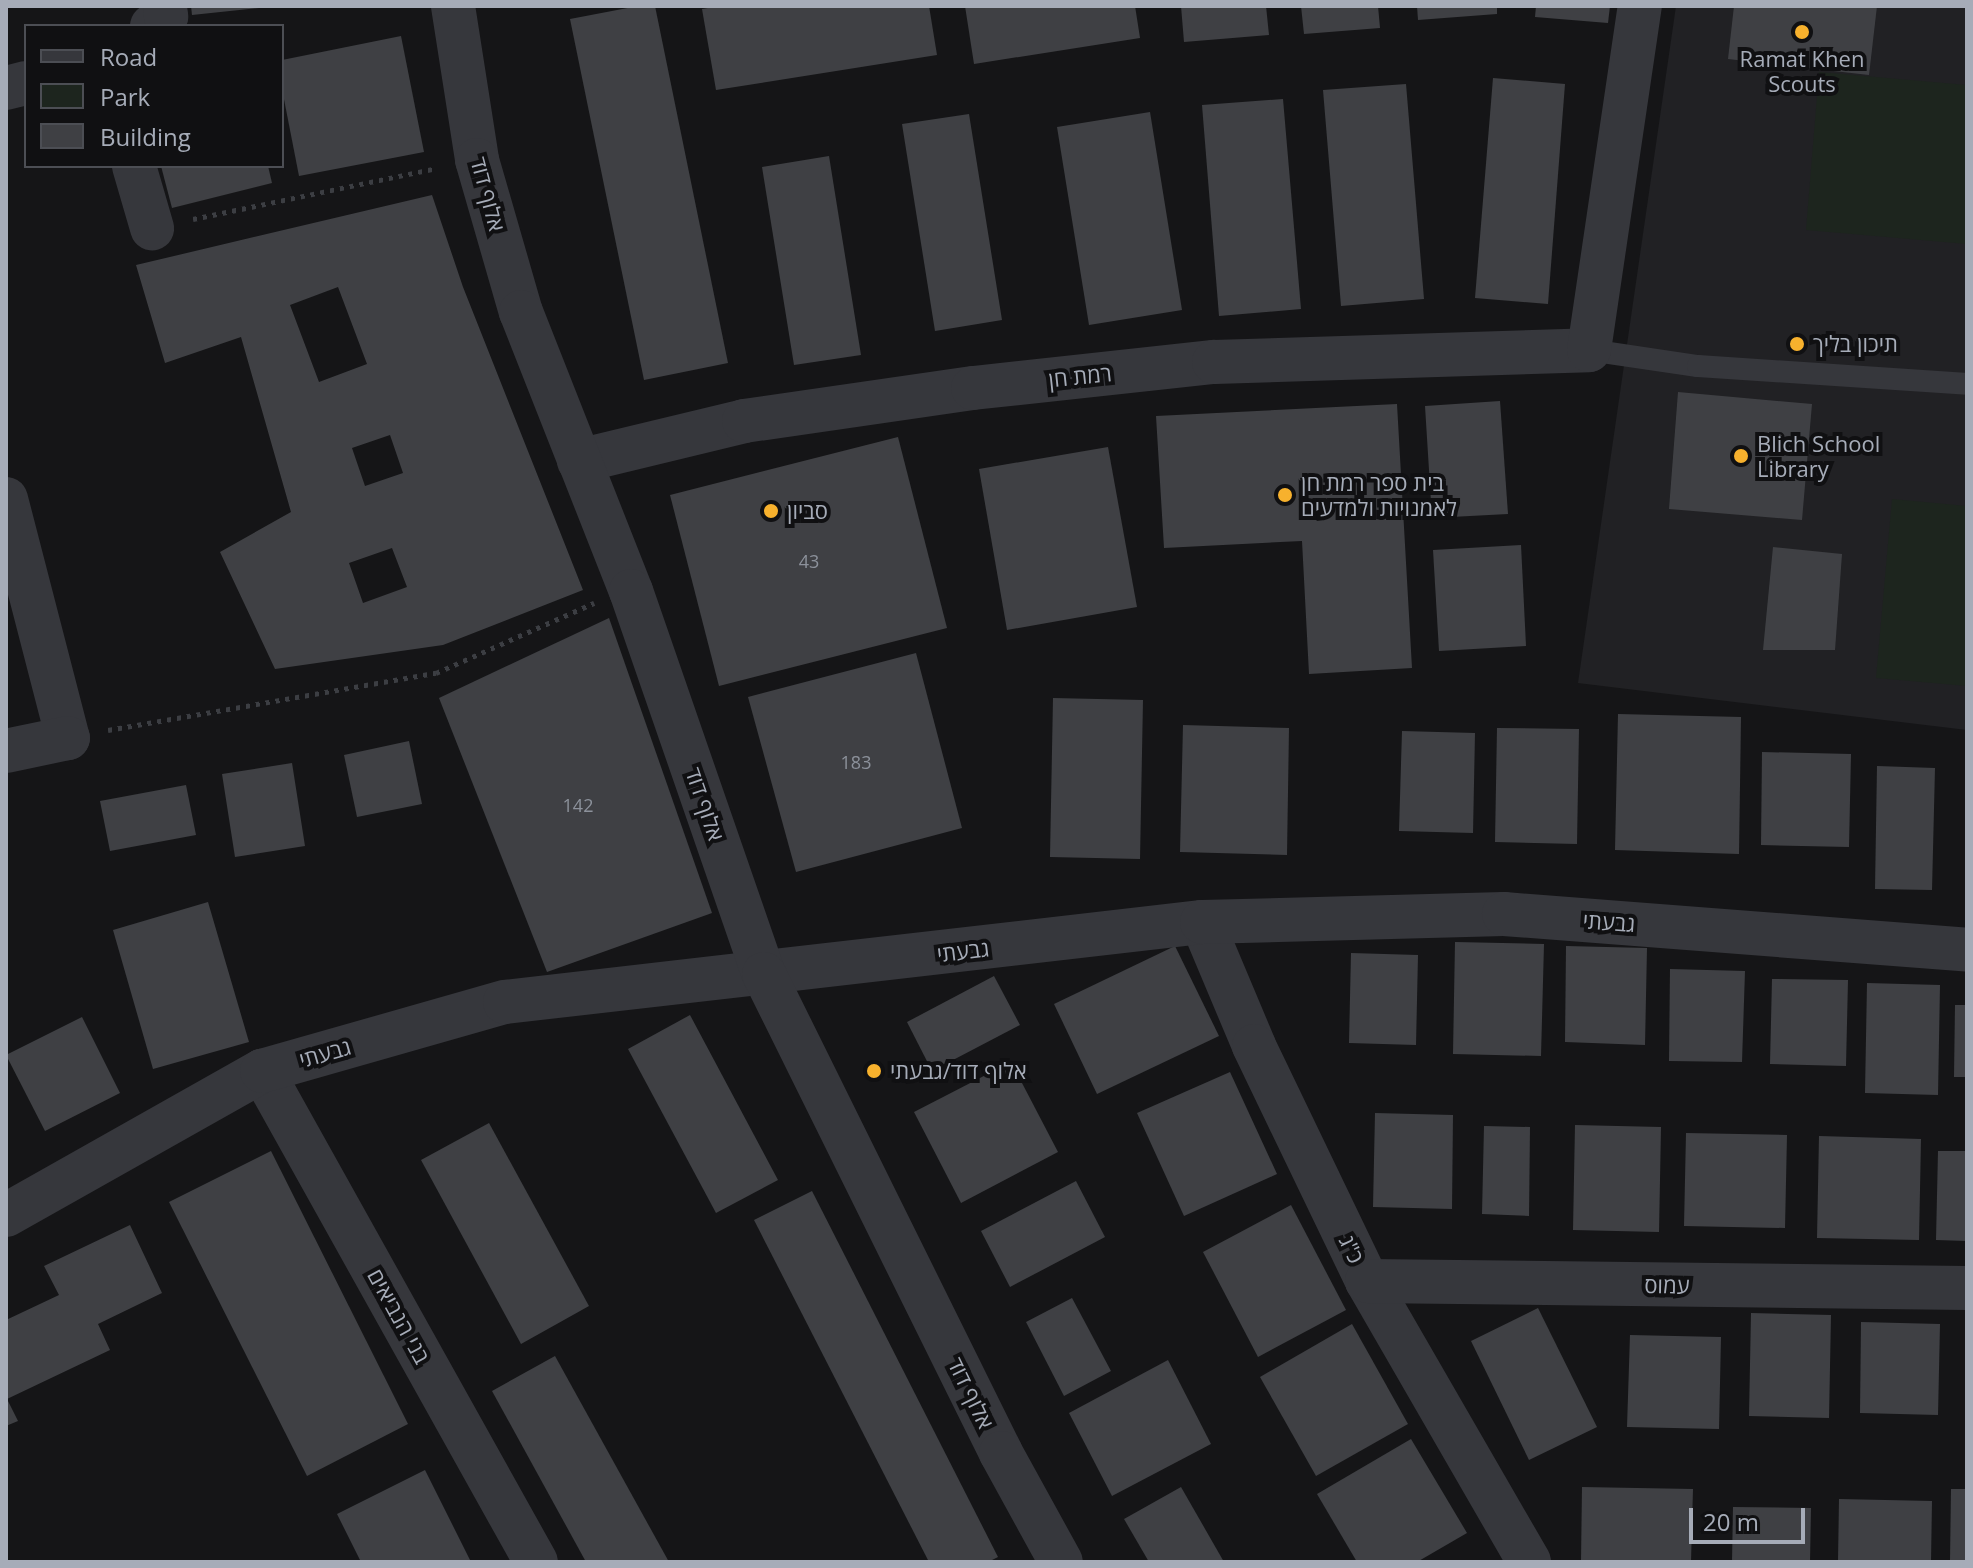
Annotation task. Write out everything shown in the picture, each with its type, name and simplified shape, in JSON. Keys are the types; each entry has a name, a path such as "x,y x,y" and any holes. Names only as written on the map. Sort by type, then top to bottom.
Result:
{"street":[{"path":"155,24 166,17 165,6"},
{"name":"אלוף דוד","path":"453,6 477,160 521,312 631,591 764,974 1001,1453 1061,1562"},
{"path":"1589,350 1640,6"},
{"path":"135,168 152,228"},
{"name":"רמת חן","path":"579,461 744,421 973,388 1214,362 1589,350"},
{"path":"6,499 68,738 6,751"},
{"name":"גבעתי","path":"6,1215 262,1071 505,1002 1202,922 1504,914 1967,950"},
{"name":"כ\"ג","path":"1202,922 1254,1046 1367,1281 1529,1562"},
{"name":"בני הנביאים","path":"262,1071 536,1562"},
{"name":"עמוס","path":"1367,1281 1967,1288"}],"lane":[{"path":"1589,350 1698,366 1967,384"}],"path":[{"path":"152,228 477,160"},
{"path":"68,738 436,673 631,591"}],"shaded area":[{"name":"תיכון בליך","path":"1676,6 1967,6 1967,730 1578,683"}],"green space":[{"path":"1819,72 1967,85 1967,244 1806,230"},
{"path":"1892,499 1967,506 1967,686 1876,678"}],"building":[{"path":"191,6 259,6 259,8 192,15"},
{"path":"638,6 655,6 728,363 644,380 570,19"},
{"path":"719,6 929,6 937,55 716,90 702,9"},
{"path":"965,6 1135,6 1140,38 974,64"},
{"path":"1181,6 1266,6 1269,35 1184,42"},
{"path":"1301,6 1378,6 1380,28 1304,34"},
{"path":"1417,6 1497,6 1497,14 1418,20"},
{"path":"1536,6 1610,6 1608,23 1535,17"},
{"name":"Ramat Khen Scouts","path":"1734,6 1877,6 1869,75 1728,59"},
{"path":"401,36 424,152 299,176 284,99 284,60"},
{"path":"1493,78 1565,84 1548,304 1475,298"},
{"path":"1406,84 1424,299 1341,306 1323,90"},
{"path":"1283,99 1301,309 1219,316 1202,105"},
{"path":"1150,112 1182,310 1089,325 1057,127"},
{"path":"969,114 1002,320 935,331 902,124"},
{"path":"829,156 861,355 794,365 762,167"},
{"path":"162,168 268,168 272,183 172,208"},
{"path":"432,195 463,287 583,590 443,645 275,669 220,552 291,512 241,337 165,363 136,265","holes":["338,287 367,364 319,382 290,305","390,435 403,473 365,486 352,448","392,548 407,587 363,603 349,563"]},
{"name":"Blich School Library","path":"1678,392 1812,404 1802,520 1669,509"},
{"path":"1500,401 1508,514 1432,518 1425,406"},
{"path":"1397,404 1412,668 1309,674 1302,541 1164,548 1156,416"},
{"path":"898,437 947,628 719,686 670,495"},
{"path":"1108,447 1137,607 1007,630 979,469"},
{"path":"1521,545 1526,646 1439,651 1433,550"},
{"path":"1773,547 1842,554 1835,650 1763,650"},
{"path":"609,618 712,913 547,972 439,698"},
{"path":"916,653 962,828 796,872 748,697"},
{"path":"1053,698 1143,700 1140,859 1050,857"},
{"path":"1618,714 1741,717 1739,854 1615,850"},
{"path":"1183,725 1289,728 1287,855 1180,852"},
{"path":"1497,728 1579,729 1577,844 1495,842"},
{"path":"1402,731 1475,733 1473,833 1399,831"},
{"path":"409,741 422,804 357,817 344,755"},
{"path":"1762,752 1851,754 1849,847 1761,845"},
{"path":"292,763 305,846 235,857 222,774"},
{"path":"1877,766 1935,768 1932,890 1875,889"},
{"path":"186,785 196,835 110,851 100,801"},
{"path":"208,902 249,1042 153,1069 113,930"},
{"path":"1455,942 1544,944 1541,1056 1453,1054"},
{"path":"1175,946 1219,1036 1097,1094 1054,1004"},
{"path":"1566,946 1647,948 1645,1045 1565,1042"},
{"path":"1351,953 1418,955 1416,1045 1349,1043"},
{"path":"1670,969 1745,971 1742,1062 1669,1061"},
{"path":"994,976 1020,1025 932,1071 907,1022"},
{"path":"1772,979 1848,980 1846,1066 1770,1064"},
{"path":"1867,983 1940,985 1938,1095 1865,1093"},
{"path":"1955,1005 1967,1005 1967,1077 1954,1077"},
{"path":"690,1015 778,1180 716,1213 628,1049"},
{"path":"82,1017 120,1093 45,1131 6,1055"},
{"path":"1011,1062 1058,1152 961,1203 914,1112"},
{"path":"1230,1072 1277,1174 1184,1216 1137,1113"},
{"path":"1375,1113 1453,1115 1452,1209 1373,1207"},
{"path":"489,1123 589,1306 521,1344 421,1160"},
{"path":"1575,1125 1661,1127 1659,1232 1573,1230"},
{"path":"1484,1126 1530,1127 1529,1216 1482,1214"},
{"path":"1686,1133 1787,1135 1785,1228 1684,1226"},
{"path":"1819,1136 1921,1139 1919,1240 1817,1238"},
{"path":"271,1151 408,1424 307,1476 169,1202"},
{"path":"1938,1151 1967,1151 1967,1241 1936,1240"},
{"path":"1076,1181 1105,1237 1010,1287 981,1231"},
{"path":"812,1191 998,1557 988,1562 929,1562 754,1220"},
{"path":"1291,1205 1346,1310 1258,1357 1203,1252"},
{"path":"130,1225 162,1293 98,1324 110,1350 7,1399 18,1421 6,1426 6,1320 59,1295 44,1266"},
{"path":"1072,1298 1111,1371 1064,1396 1026,1322"},
{"path":"1538,1308 1597,1427 1529,1460 1471,1341"},
{"path":"1751,1313 1831,1315 1829,1418 1749,1416"},
{"path":"1861,1322 1940,1324 1938,1415 1860,1413"},
{"path":"1352,1324 1408,1424 1316,1476 1260,1377"},
{"path":"1630,1335 1721,1337 1719,1429 1627,1427"},
{"path":"555,1356 669,1562 586,1562 492,1391"},
{"path":"1168,1360 1211,1444 1112,1496 1069,1413"},
{"path":"1411,1439 1467,1533 1417,1562 1357,1562 1317,1494"},
{"path":"425,1470 471,1562 361,1562 337,1514"},
{"path":"1181,1487 1224,1562 1149,1562 1124,1519"},
{"path":"1582,1487 1693,1489 1691,1562 1581,1562"},
{"path":"1951,1489 1967,1489 1967,1562 1950,1562"},
{"path":"1839,1499 1932,1501 1931,1562 1838,1562"},
{"path":"1733,1507 1811,1508 1810,1562 1732,1562"}],"place":[{"name":"Ramat Khen Scouts","path":"1802,32"},
{"name":"תיכון בליך","path":"1797,344"},
{"name":"Blich School Library","path":"1741,456"},
{"name":"בית ספר רמת חן לאמנויות ולמדעים","path":"1285,495"},
{"name":"סביון","path":"771,511"},
{"name":"אלוף דוד/גבעתי","path":"874,1071"}]}
